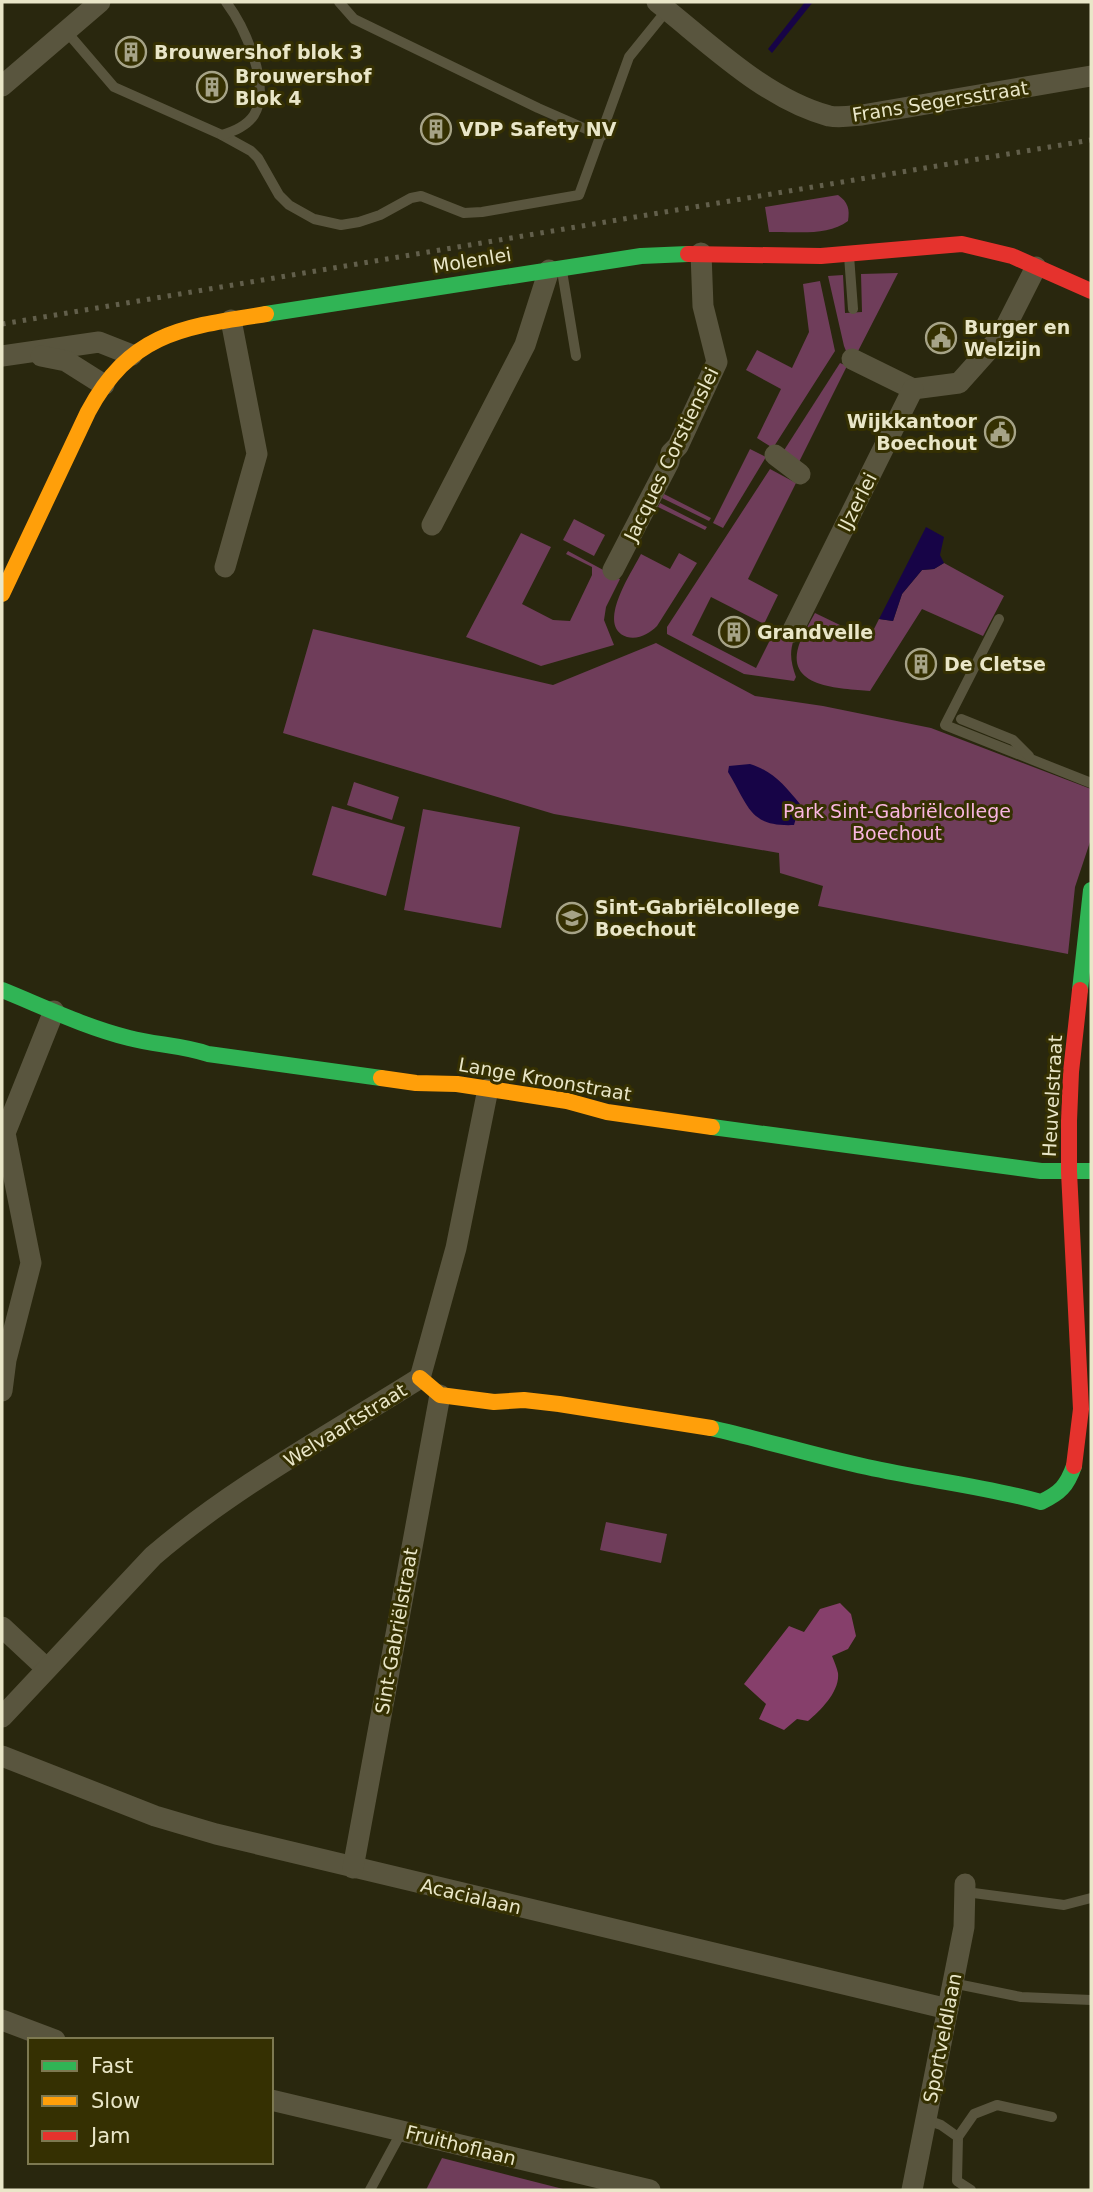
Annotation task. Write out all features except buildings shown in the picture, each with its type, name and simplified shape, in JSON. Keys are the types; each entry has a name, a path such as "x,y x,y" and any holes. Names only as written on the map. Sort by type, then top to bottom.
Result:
{"street":[{"path":"2,86 100,2"},
{"name":"Frans Segersstraat","path":"662,6 759,82 800,104 830,116 862,115 1091,76"},
{"name":"Molenlei","path":"2,594 104,385 132,355 188,329 641,256 701,253 848,254 962,244 977,246 1036,267 1091,291"},
{"name":"Jacques Corstienslei","path":"613,570 653,495 671,453 678,446 718,362 703,306 701,253"},
{"path":"852,359 913,389 959,383 1001,336 1036,267"},
{"path":"432,525 525,345 555,269"},
{"path":"225,567 257,454 231,320"},
{"path":"12,355 99,342 132,355"},
{"path":"12,355 66,361 104,385"},
{"name":"IJzerlei","path":"792,632 913,389"},
{"path":"775,455 800,474"},
{"name":"Heuvelstraat","path":"440,1395 494,1402 524,1400 687,1423 865,1468 1013,1494 1041,1502 1058,1494 1070,1478 1074,1464 1081,1409 1069,1172 1071,1072 1091,890"},
{"name":"Lange Kroonstraat","path":"2,989 126,1038 179,1045 208,1054 416,1083 428,1081 488,1089 590,1105 607,1112 912,1155 1041,1171 1091,1171"},
{"path":"2,1391 6,1360 31,1263 5,1133 54,1011"},
{"path":"420,1378 456,1248 488,1089"},
{"name":"Welvaartstraat","path":"2,1717 153,1556 176,1536 283,1464 420,1378 440,1395"},
{"name":"Sint-Gabriëlstraat","path":"353,1868 440,1395"},
{"path":"2,1627 46,1668"},
{"name":"Acacialaan","path":"2,1756 155,1816 216,1834 948,2009"},
{"name":"Sportveldlaan","path":"912,2190 964,1927 965,1888"},
{"path":"2,2020 50,2038"},
{"name":"Fruithoflaan","path":"273,2100 650,2190"}],"lane":[{"path":"222,135 242,126 253,117 258,106 259,93 255,60 240,25 226,2"},
{"path":"339,2 354,19 602,136"},
{"path":"66,31 114,87 222,135 258,158 270,181 289,205 314,219 341,225 380,215 411,198 421,196 464,212 482,212 579,195 629,57 662,6"},
{"path":"848,254 853,309"},
{"path":"555,269 576,356"},
{"path":"999,620 945,725 1091,783"},
{"path":"961,719 1013,740 1034,760"},
{"path":"965,1888 1064,1905 1091,1898"},
{"path":"952,1983 1021,1997 1091,2000"},
{"path":"971,2190 957,2181 958,2137 974,2114 997,2105 1052,2117"},
{"path":"927,2120 941,2125 958,2137"},
{"path":"370,2190 402,2131"}],"green space":[{"path":"838,195 848,206 849,213 848,221 840,226 820,231 769,232 765,207"},
{"path":"898,273 855,357 846,351 844,346 828,276 843,275 845,313 862,312 861,274"},
{"path":"820,281 835,351 773,448 757,438 781,389 746,370 757,350 792,368 809,332 803,284"},
{"path":"840,363 847,366 799,462 781,455"},
{"path":"750,449 766,457 723,528 713,523"},
{"path":"770,469 796,483 748,579 778,595 764,624 711,597 692,635 756,668 775,630 794,639 791,653 796,677 794,681 744,674 667,634 667,627"},
{"path":"664,494 711,518 709,521 662,498"},
{"path":"660,503 707,527 705,530 658,507"},
{"path":"574,519 605,535 594,556 563,540"},
{"path":"521,533 551,547 522,604 553,620 570,621 592,575 592,567 566,554 568,551 620,579 606,607 604,620 614,645 541,666 466,637"},
{"path":"679,553 697,563 657,626 636,638 627,637 618,631 614,622 615,611 624,585 641,554 670,569"},
{"path":"944,563 1004,596 983,636 922,609 870,691 817,683 799,669 797,657 800,642 815,613 869,639 879,619 893,621 902,594 922,570 934,569"},
{"name":"Park Sint-Gabriëlcollege Boechout","path":"313,629 553,685 656,643 755,696 823,706 931,728 1091,789 1091,839 1075,887 1068,954 818,906 823,886 780,873 779,853 554,814 283,733"},
{"path":"354,782 399,797 392,820 347,805"},
{"path":"332,806 405,827 386,896 312,875"},
{"path":"423,809 520,827 501,928 404,910"},
{"path":"606,1522 667,1534 661,1563 600,1550"},
{"path":"442,2158 567,2190 426,2190"}],"shaded area":[{"path":"805,2 813,2 772,53 768,49"},
{"path":"926,527 944,537 940,555 944,563 934,569 922,570 902,594 893,621 879,619"},
{"path":"750,764 772,775 800,804 794,825 768,822 759,818 746,804 728,772 729,766"},
{"path":"840,1603 851,1614 856,1636 848,1649 832,1656 838,1671 838,1680 829,1700 808,1721 797,1719 784,1730 759,1719 766,1704 744,1684 789,1626 804,1632 820,1609"}],"railway":[{"path":"2,324 1091,140"}],"traffic: fast":[{"path":"266,314 641,256 688,254"},
{"path":"1080,990 1091,890"},
{"path":"2,990 81,1022 139,1040 208,1054 381,1078"},
{"path":"712,1127 1041,1171 1091,1171"},
{"path":"711,1428 848,1463 1041,1502 1062,1488 1074,1466"}],"traffic: slow":[{"path":"2,594 88,412 122,365 141,349 162,338 209,324 266,314"},
{"path":"381,1078 416,1083 457,1084 567,1101 607,1112 712,1127"},
{"path":"420,1378 440,1395 494,1402 524,1400 559,1404 711,1428"}],"traffic: jam":[{"path":"688,254 821,256 962,244 1012,256 1091,291"},
{"path":"1074,1466 1081,1409 1069,1172 1069,1121 1071,1072 1080,990"}],"place":[{"name":"Brouwershof blok 3","path":"131,52"},
{"name":"Brouwershof Blok 4","path":"212,87"},
{"name":"VDP Safety NV","path":"436,129"},
{"name":"Burger en Welzijn","path":"941,338"},
{"name":"Wijkkantoor Boechout","path":"1000,432"},
{"name":"Grandvelle","path":"734,632"},
{"name":"De Cletse","path":"921,664"},
{"name":"Sint-Gabriëlcollege Boechout","path":"572,918"}]}
